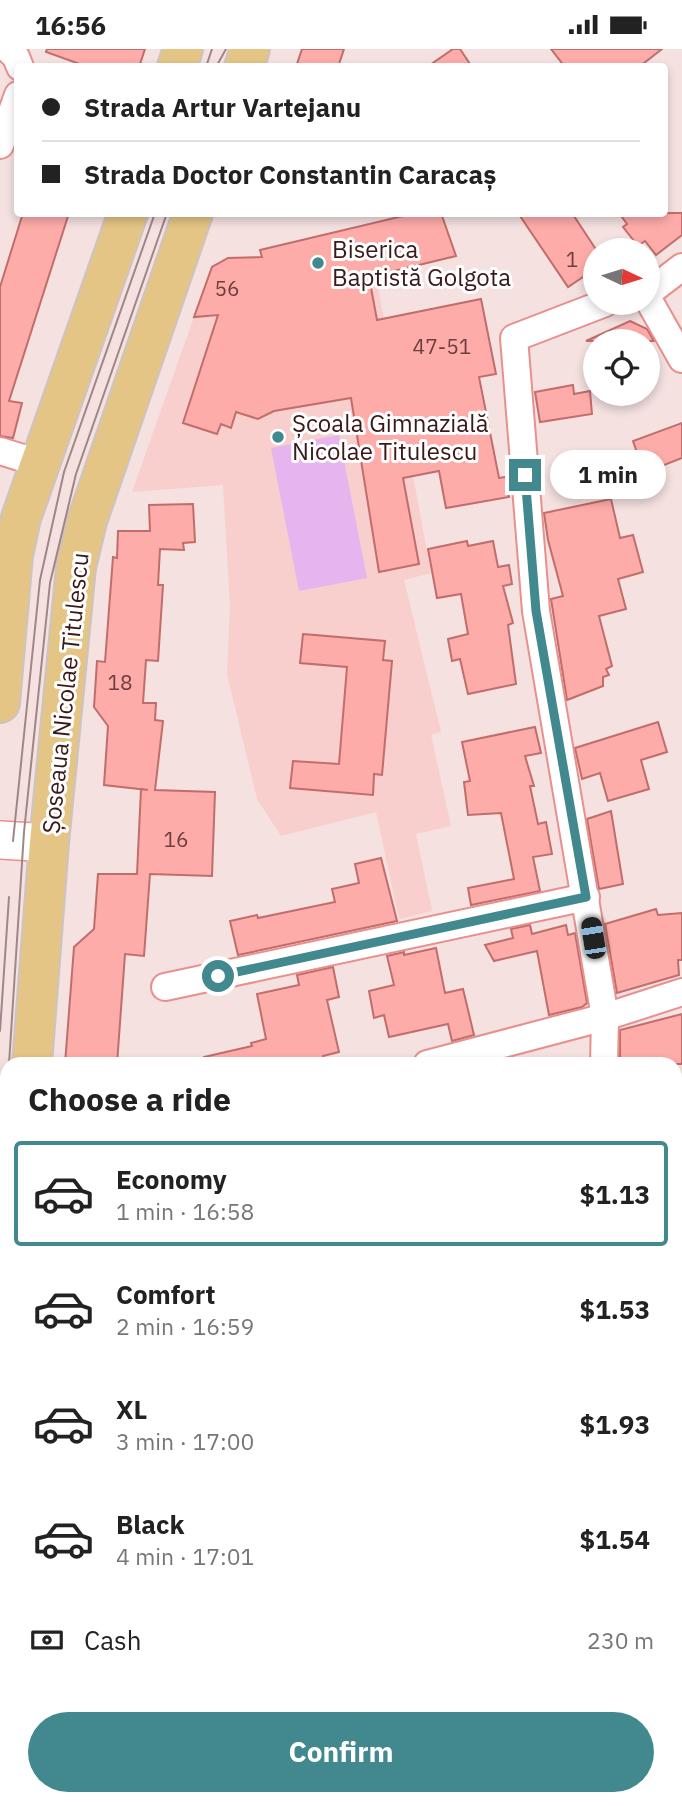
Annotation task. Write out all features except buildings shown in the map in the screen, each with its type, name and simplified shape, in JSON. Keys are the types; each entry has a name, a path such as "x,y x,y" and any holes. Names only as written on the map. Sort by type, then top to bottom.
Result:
{"main road":[{"path":"0,703 13,555 21,518 127,217"},
{"name":"Șoseaua Nicolae Titulescu","path":"33,1057 50,843 80,543 192,217"}],"street":[{"path":"8,49 18,63"},
{"path":"0,145 14,106"},
{"path":"660,284 682,267"},
{"path":"583,311 514,338 536,611 605,1017 604,1057"},
{"path":"657,315 682,359"},
{"path":"0,451 39,463"},
{"path":"0,839 50,843"},
{"path":"165,987 586,897"},
{"path":"454,1057 605,1017 682,992"}],"shaded area":[{"path":"376,276 431,573 404,580 441,732 431,735 451,826 416,834 432,911 399,919 376,812 281,836 257,799 227,674 230,606 223,485 132,492 194,317 252,311 252,305"},
{"path":"339,435 367,578 299,591 271,448"}],"tram line":[{"path":"207,63 212,49"},
{"path":"218,63 226,49"},
{"path":"13,841 40,580 64,472 154,217"},
{"path":"9,1057 24,832 50,583 76,474 166,217"},
{"path":"0,1031 9,897"}],"place":[{"name":"Biserica Baptistă Golgota","path":"318,263"},
{"name":"Școala Gimnazială Nicolae Titulescu","path":"278,437"}],"route":[{"path":"218,976 586,897 536,611 525,475"}]}
